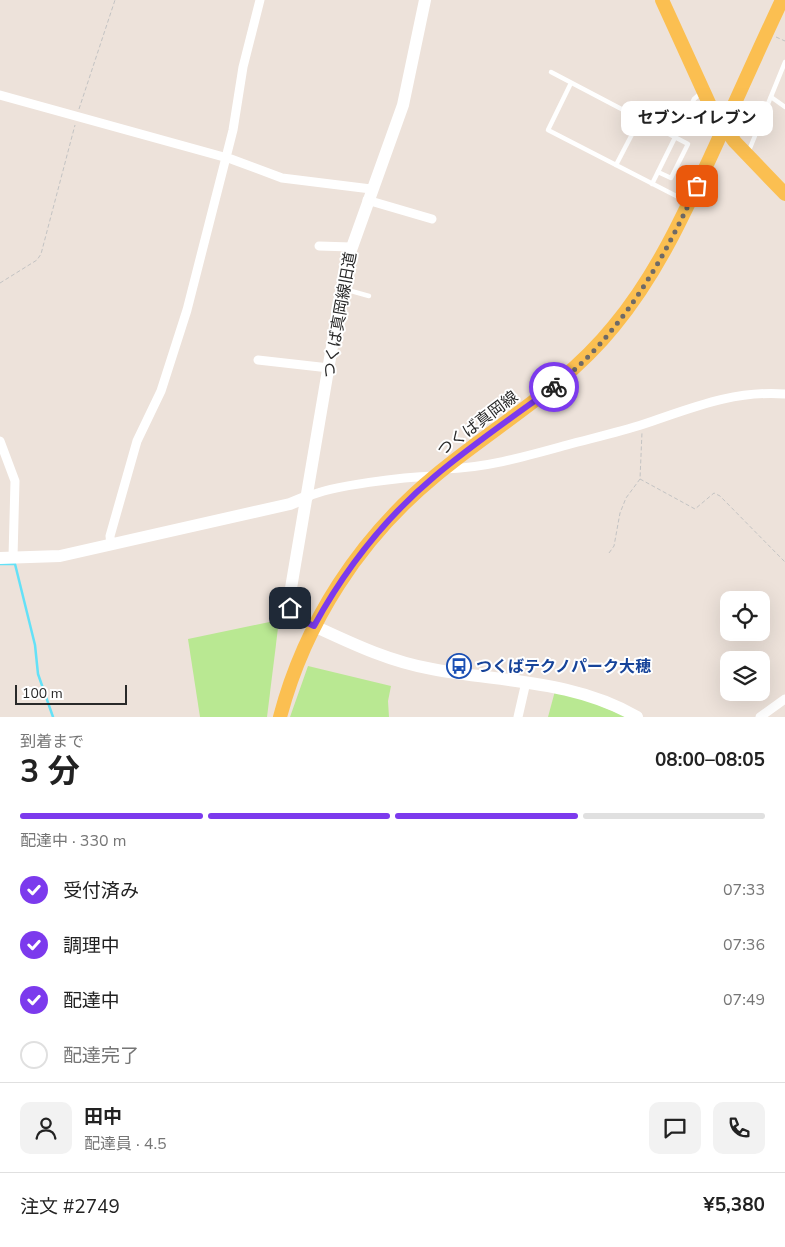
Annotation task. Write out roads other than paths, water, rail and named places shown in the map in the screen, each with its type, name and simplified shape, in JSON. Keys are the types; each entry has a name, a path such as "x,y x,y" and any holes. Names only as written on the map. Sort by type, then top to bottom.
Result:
{"main road":[{"path":"662,0 703,92 724,128 785,194"},
{"name":"つくば真岡線","path":"280,717 293,675 314,626 337,587 370,542 439,473 557,384 597,346 650,278 689,203 782,0"}],"street":[{"path":"111,545 110,536 137,441 161,390 187,310 226,158 244,67 260,0"},
{"name":"つくば真岡線旧道","path":"426,0 403,105 351,247 342,288 289,604 294,616 365,649 403,663 432,669 526,682 592,696 607,701 637,717"},
{"path":"0,94 226,158 282,178 369,195 432,219"},
{"path":"319,246 351,247"},
{"path":"258,360 329,368"},
{"path":"0,558 60,556 290,504 307,497 346,488 462,469 520,457 642,424 726,397 753,394 785,394"},
{"path":"0,441 15,481 13,557"},
{"path":"518,717 526,682"},
{"path":"760,717 785,700"}],"lane":[{"path":"747,155 785,62"},
{"path":"551,72 688,144 671,178 658,172"},
{"path":"571,82 548,130 689,203"},
{"path":"652,184 694,99 703,92"},
{"path":"771,97 785,107"},
{"path":"616,165 640,118"},
{"path":"342,288 369,296"}],"waterway":[{"path":"0,564 15,564 35,645 38,674 53,717"}],"place":[{"name":"セブン-イレブン","path":"697,186"},
{"name":"つくばテクノパーク大穂","path":"459,666"}]}
